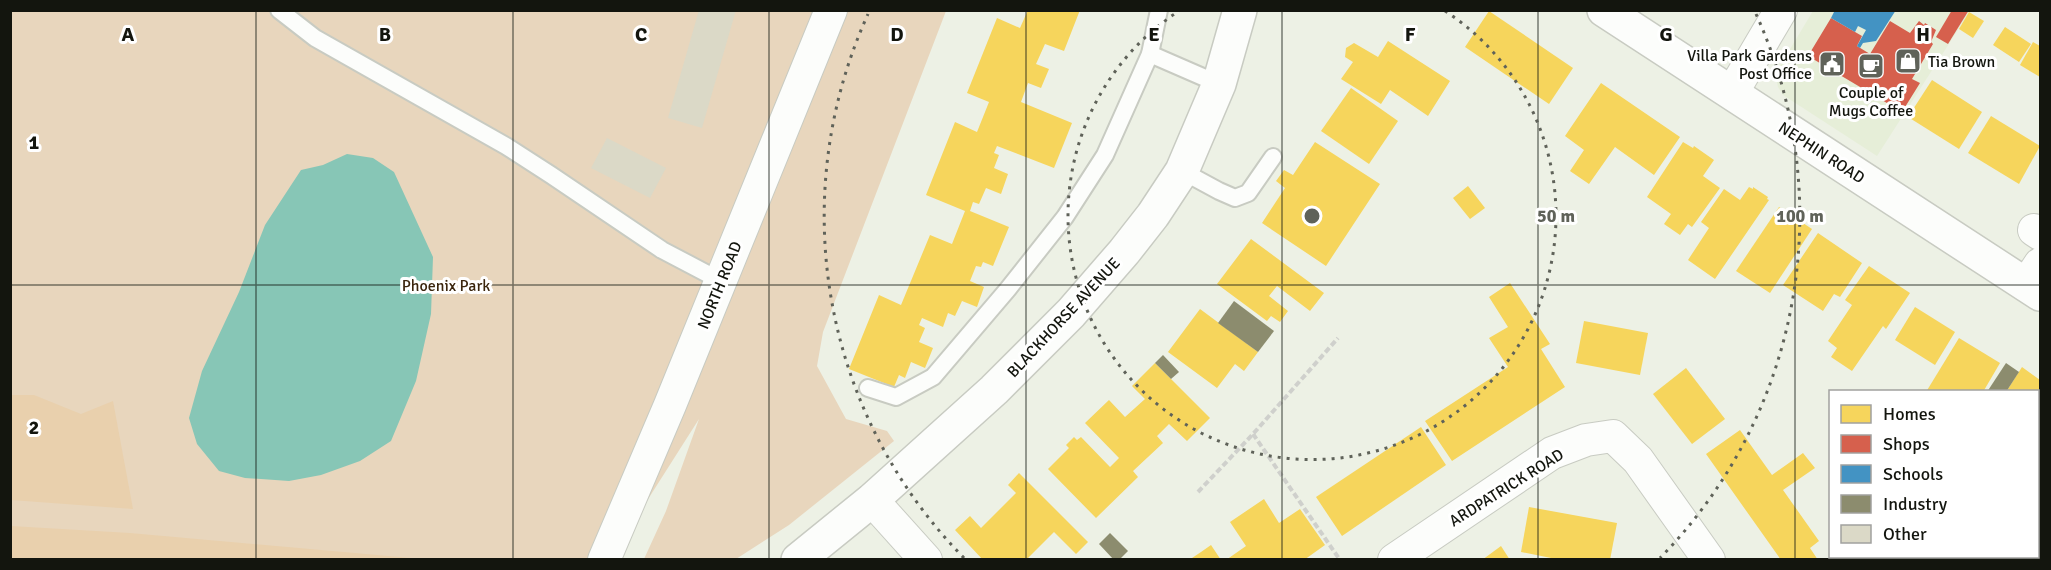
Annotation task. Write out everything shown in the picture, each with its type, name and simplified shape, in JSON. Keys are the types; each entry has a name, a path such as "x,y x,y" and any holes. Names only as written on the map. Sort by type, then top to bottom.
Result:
{"main road":[{"name":"BLACKHORSE AVENUE","path":"798,560 873,500 994,390 1071,313 1139,234 1182,171 1219,84 1240,10"},
{"name":"NEPHIN ROAD","path":"1604,10 1732,93 2036,281"}],"street":[{"name":"NORTH ROAD","path":"604,560 831,10"},
{"path":"1732,93 1781,10"},
{"name":"ARDPATRICK ROAD","path":"1394,560 1552,453 1586,440 1614,436 1638,459 1709,560"},
{"path":"873,500 926,560"}],"lane":[{"path":"279,10 315,38 506,146 662,250 721,281"},
{"path":"868,388 896,397 933,377 1008,289 1065,217 1105,155 1150,54 1159,10"},
{"path":"1150,54 1219,84"},
{"path":"1182,171 1235,198 1248,193 1273,157"}],"path":[{"path":"1198,492 1338,338"},
{"path":"1253,434 1340,560"}],"shaded area":[{"path":"1813,11 1970,11 1877,156 1783,95 1778,87 1776,78 1778,69"},
{"path":"10,395 34,395 81,414 113,401 133,509 11,500"},
{"path":"11,526 130,533 422,559 11,559"}],"green space":[{"name":"Phoenix Park","path":"10,11 946,11 823,332 817,366 846,419 887,431 894,441 789,525 736,559 644,559 666,511 699,419 610,559 11,559"}],"water":[{"path":"347,154 373,158 394,172 433,257 431,314 416,381 391,441 360,461 321,475 289,481 245,478 219,471 197,444 189,418 202,371 239,292 265,225 301,170 323,165"}],"building: Homes":[{"path":"1028,10 1080,10 1064,51 1045,44 1036,64 1049,69 1041,88 1028,83 1021,102 1072,123 1054,168 997,146 994,153 999,155 994,168 1008,174 1001,194 986,188 979,204 973,202 970,211 1009,227 993,266 983,262 981,267 976,266 970,281 984,287 977,307 962,301 955,316 948,313 943,327 922,318 919,325 925,328 919,342 933,348 925,368 911,362 905,378 899,375 894,387 849,369 879,295 901,305 930,235 952,244 965,211 926,195 955,122 977,132 989,102 967,93 997,18 1020,28"},
{"path":"1489,11 1573,68 1549,104 1465,47"},
{"path":"1969,12 1984,21 1973,38 1959,29"},
{"path":"2005,27 2031,44 2019,62 1993,45"},
{"path":"1388,41 1450,81 1428,116 1390,90 1381,104 1341,79 1353,62 1345,57 1346,48 1354,43 1378,57"},
{"path":"2033,42 2040,46 2040,77 2020,65"},
{"path":"1932,80 1982,112 1959,149 1908,117"},
{"path":"1601,83 1680,137 1654,175 1615,147 1589,184 1570,171 1584,150 1565,136"},
{"path":"1351,88 1398,121 1369,164 1321,131"},
{"path":"1991,116 2040,146 2019,184 1968,153"},
{"path":"1315,142 1380,184 1326,266 1262,223 1285,188 1276,181 1284,170 1293,175"},
{"path":"1683,142 1693,148 1694,146 1714,160 1703,176 1720,188 1692,227 1688,224 1680,235 1664,224 1671,214 1647,197"},
{"path":"1468,186 1485,208 1470,219 1453,198"},
{"path":"1749,187 1753,189 1753,187 1769,200 1715,279 1688,260 1709,228 1701,222 1724,189 1740,200"},
{"path":"1779,207 1812,229 1770,293 1736,271"},
{"path":"1818,233 1862,263 1840,297 1834,294 1823,311 1783,285"},
{"path":"1251,239 1324,293 1310,311 1277,286 1269,296 1288,311 1280,322 1271,316 1267,321 1217,284"},
{"path":"1869,266 1910,293 1886,329 1883,326 1852,371 1831,357 1837,348 1828,341 1852,305 1845,300"},
{"path":"1510,283 1550,344 1541,349 1565,387 1452,461 1425,421 1508,367 1489,338 1508,327 1489,297"},
{"path":"1915,307 1955,332 1935,365 1895,340"},
{"path":"1200,309 1258,352 1244,371 1235,364 1217,388 1168,352"},
{"path":"1584,321 1648,333 1640,375 1576,363"},
{"path":"1959,338 2000,363 1984,390 1927,390"},
{"path":"1155,363 1210,418 1187,441 1169,424 1157,436 1163,443 1133,471 1138,477 1096,518 1048,469 1069,448 1066,445 1074,437 1077,440 1081,437 1110,467 1119,458 1085,423 1109,400 1125,417 1145,399 1132,386"},
{"path":"2022,367 2040,380 2040,440 2039,390 2007,390"},
{"path":"1686,368 1725,419 1692,444 1653,394"},
{"path":"1421,427 1446,465 1342,536 1316,497"},
{"path":"1740,430 1772,475 1803,453 1815,468 1783,490 1819,541 1810,548 1818,560 1781,560 1706,454"},
{"path":"1019,473 1088,542 1076,554 1054,532 1026,560 983,560 955,530 970,516 981,528 1016,493 1008,485"},
{"path":"1264,499 1279,523 1300,509 1325,545 1304,560 1226,560 1246,546 1230,522"},
{"path":"1529,507 1617,523 1610,560 1561,560 1521,552"},
{"path":"1211,545 1221,560 1189,560 1201,552"},
{"path":"1501,546 1510,560 1482,560"}],"building: Shops":[{"path":"1952,10 1969,10 1948,44 1936,37"},
{"path":"1831,18 1862,36 1857,46 1870,54 1890,21 1910,33 1919,21 1936,30 1931,42 1933,44 1912,79 1920,83 1902,112 1808,56"}],"building: Schools":[{"path":"1835,10 1896,10 1876,41 1863,43 1860,48 1857,46 1866,30 1858,26 1855,32 1831,18"}],"building: Industry":[{"path":"1234,301 1274,331 1258,352 1218,323"},
{"path":"1163,355 1179,372 1171,379 1155,363"},
{"path":"2006,363 2019,372 2007,390 1988,390"},
{"path":"1110,533 1128,551 1119,560 1114,560 1099,544"}],"building: Other":[{"path":"699,10 736,10 702,128 668,118"},
{"path":"607,138 666,168 650,198 591,168"}],"place":[{"name":"Tia Brown","path":"1908,61"},
{"name":"Villa Park Gardens Post Office","path":"1832,64"},
{"name":"Couple of Mugs Coffee","path":"1871,66"}]}
